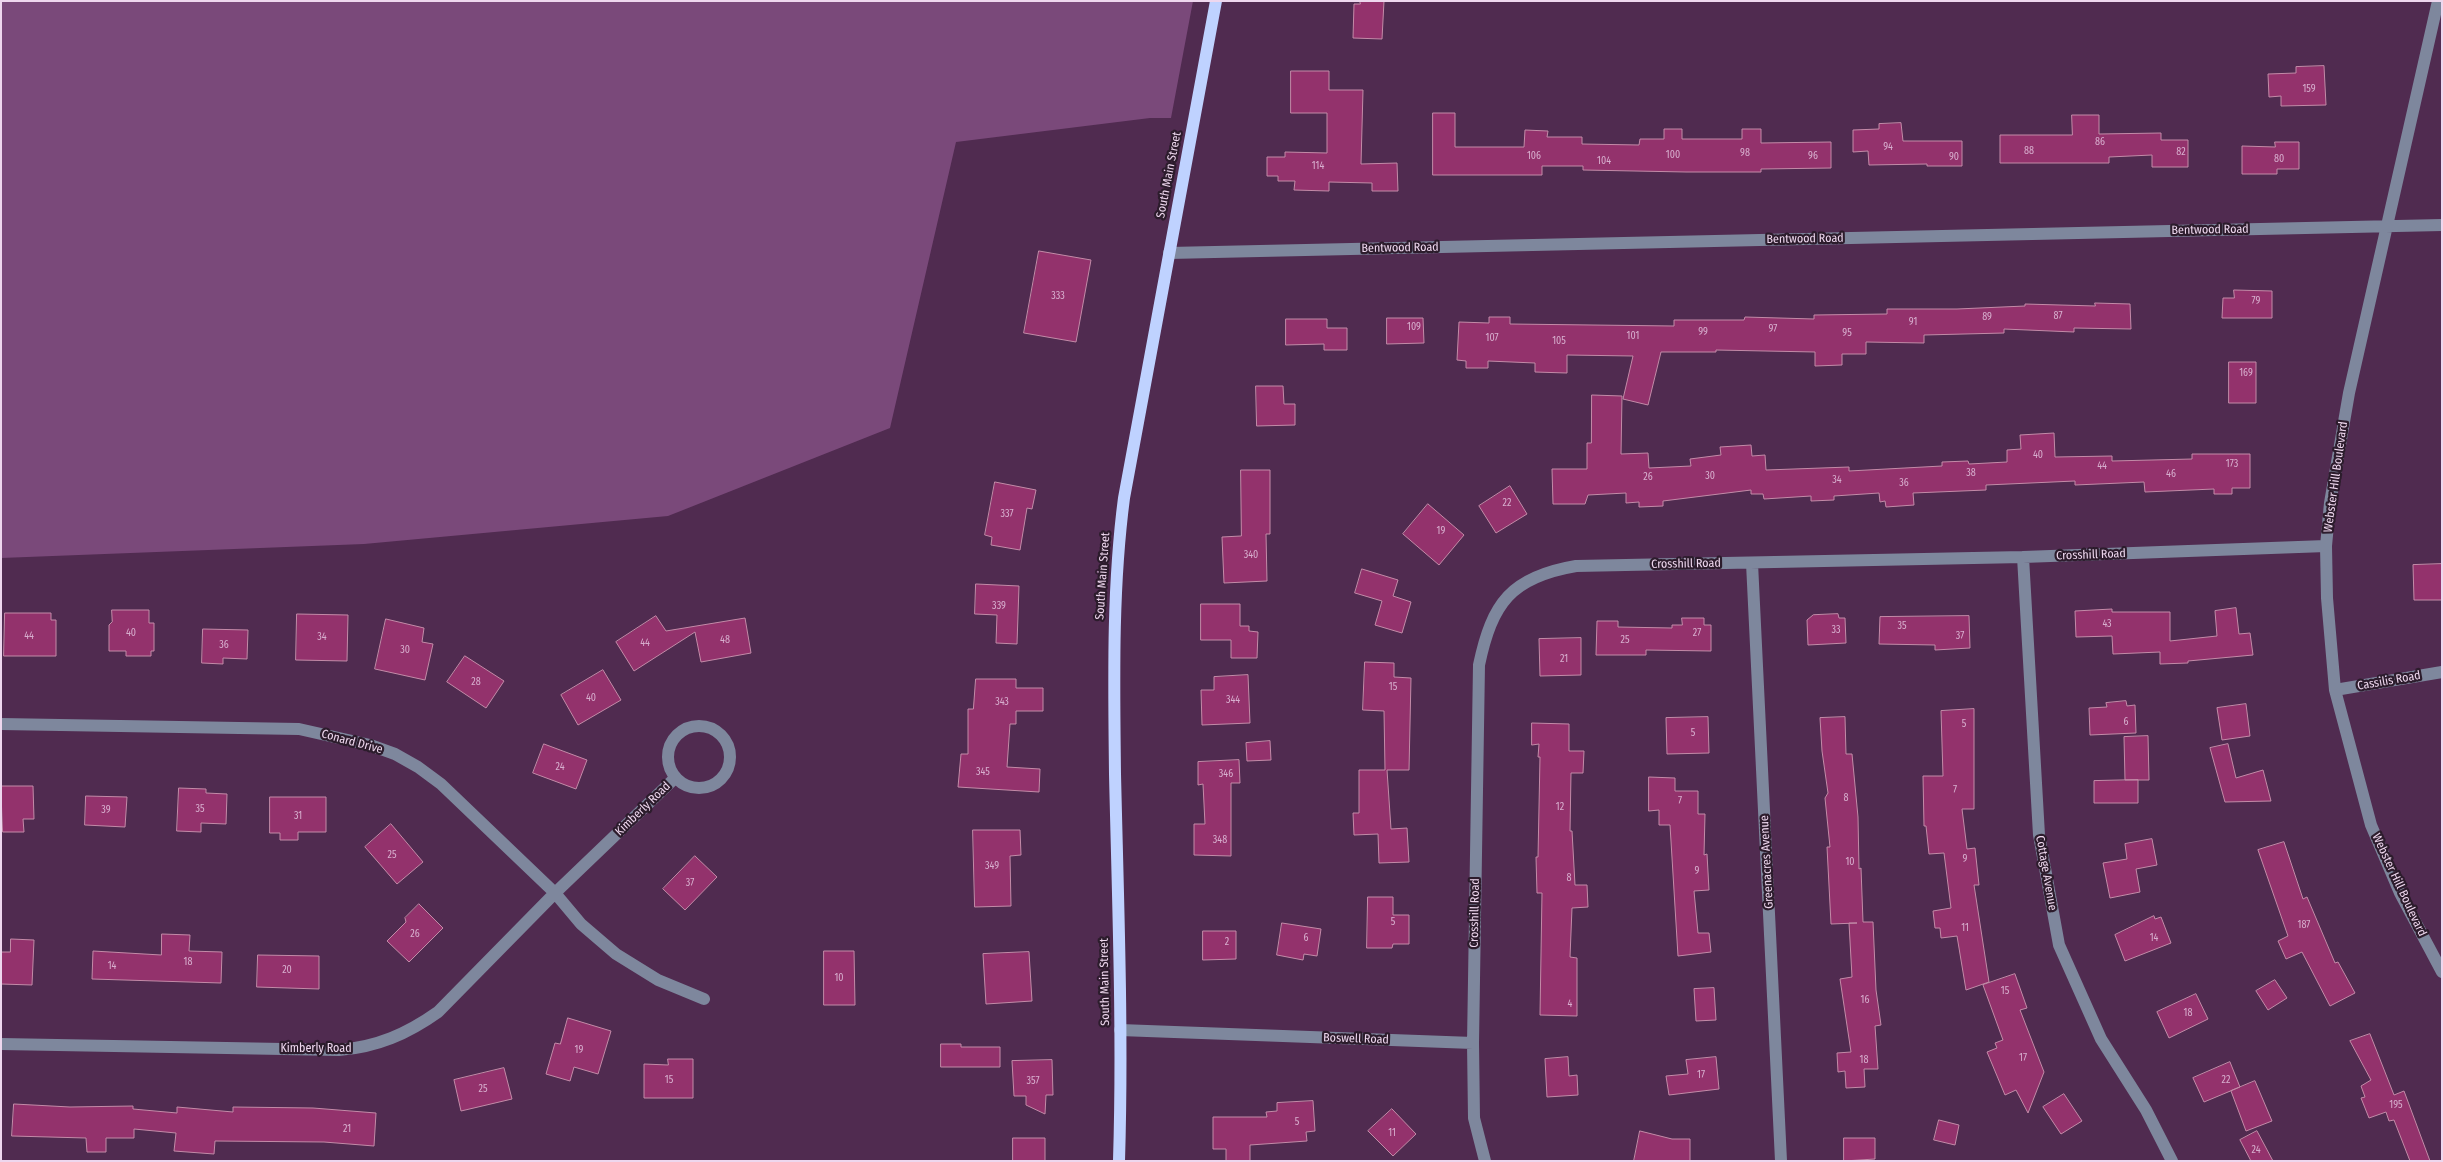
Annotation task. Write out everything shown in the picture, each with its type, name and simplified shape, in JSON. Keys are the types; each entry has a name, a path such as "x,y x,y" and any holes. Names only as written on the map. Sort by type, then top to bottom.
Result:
{"main road":[{"name":"South Main Street","path":"1119,1161 1120,1030 1113,653 1117,552 1124,498 1216,1"}],"street":[{"name":"Webster Hill Boulevard","path":"2438,1 2349,393 2330,503 2326,546 2327,598 2335,690 2371,825 2400,893 2442,972"},
{"name":"Bentwood Road","path":"1169,253 2442,225"},
{"name":"Crosshill Road","path":"1473,1043 1479,665 1484,638 1492,616 1504,599 1519,586 1537,576 1576,566 2023,557 2326,546"},
{"name":"Cottage Avenue","path":"2023,557 2039,834 2059,945 2101,1039 2146,1110 2172,1161"},
{"name":"Greenacres Avenue","path":"1752,563 1781,1161"},
{"name":"Cassilis Road","path":"2335,690 2442,672"},
{"name":"Conard Drive","path":"1,724 299,729 370,745 395,754 442,784 555,893 581,924 616,954 658,980 704,999"},
{"name":"Kimberly Road","path":"693,726 708,726 718,731 729,747 729,766 718,781 701,788 683,784 675,778 669,769 667,759 672,740 679,732 693,726"},
{"name":"Kimberly Road","path":"1,1044 339,1050 379,1044 420,1025 438,1012 555,893 675,778"},
{"name":"Boswell Road","path":"1120,1030 1473,1043"},
{"path":"1473,1043 1474,1118 1484,1161"}],"shaded area":[{"path":"1,1 1193,1 1171,118 1150,118 956,142 890,428 668,516 364,544 1,558"}],"building":[{"path":"1360,1 1384,1 1382,39 1353,38 1354,4 1360,4"},
{"path":"2324,66 2326,105 2281,106 2281,96 2269,97 2268,74 2296,73 2296,67"},
{"path":"1291,71 1329,71 1329,90 1363,90 1361,164 1397,163 1398,191 1372,191 1372,183 1329,182 1329,191 1294,190 1295,181 1278,181 1278,176 1267,176 1267,157 1285,157 1285,152 1327,153 1327,113 1291,113"},
{"path":"1433,113 1455,113 1455,147 1524,147 1525,130 1548,131 1547,137 1582,137 1582,144 1639,145 1640,139 1664,139 1664,129 1682,129 1682,139 1742,139 1742,129 1761,129 1761,143 1831,142 1831,168 1761,169 1761,172 1686,172 1583,170 1583,166 1542,166 1542,175 1433,175"},
{"path":"2072,115 2099,115 2099,134 2161,133 2161,140 2188,140 2188,167 2152,167 2152,155 2109,157 2109,163 2000,163 2000,135 2072,135"},
{"path":"1901,123 1903,141 1962,141 1962,166 1927,166 1927,164 1869,165 1868,151 1853,152 1853,130 1879,129 1879,124"},
{"path":"2275,142 2299,142 2299,169 2277,169 2277,174 2242,174 2242,146 2275,147"},
{"path":"1039,251 1091,260 1076,342 1024,333"},
{"path":"2234,290 2272,291 2272,318 2222,318 2223,298 2234,298"},
{"path":"2095,303 2130,304 2131,329 2074,328 2074,332 2004,329 2004,333 1924,335 1924,343 1866,342 1866,354 1842,354 1842,365 1815,366 1815,352 1716,350 1716,352 1661,352 1648,405 1623,399 1633,356 1567,355 1567,373 1535,372 1535,363 1488,361 1488,368 1466,368 1466,361 1457,360 1459,322 1489,323 1489,317 1510,317 1510,324 1674,326 1674,320 1744,320 1745,317 1814,319 1814,315 1887,314 1887,309 1957,309 2025,306 2025,304 2095,306"},
{"path":"1387,318 1423,318 1424,343 1387,344"},
{"path":"1286,319 1327,319 1327,328 1347,328 1347,350 1324,350 1324,344 1286,345"},
{"path":"2229,362 2256,362 2256,403 2229,403"},
{"path":"1256,386 1283,386 1284,404 1295,404 1295,425 1257,426"},
{"path":"1592,395 1622,396 1621,454 1648,453 1649,468 1691,466 1690,459 1721,455 1720,447 1751,445 1752,456 1765,455 1766,470 1849,467 1849,471 1942,466 1942,462 1968,461 1969,464 2007,462 2007,450 2021,449 2020,435 2054,433 2055,457 2112,456 2112,461 2192,459 2192,454 2250,454 2250,488 2232,488 2232,494 2214,494 2214,489 2145,492 2144,482 2075,485 2075,481 1986,485 1986,490 1913,493 1914,505 1886,507 1885,501 1880,502 1879,493 1834,496 1834,500 1811,501 1811,496 1764,499 1763,494 1751,494 1751,490 1663,501 1663,506 1639,507 1639,502 1626,503 1626,493 1588,495 1585,504 1553,504 1552,469 1587,469 1587,443 1591,443"},
{"path":"1241,470 1270,470 1270,534 1266,534 1267,581 1224,583 1222,537 1241,536"},
{"path":"995,482 1036,490 1032,509 1027,508 1020,550 991,545 992,537 985,535"},
{"path":"1510,486 1527,514 1496,533 1479,506"},
{"path":"1428,504 1464,535 1439,565 1403,534"},
{"path":"2442,564 2442,600 2414,600 2413,565"},
{"path":"1362,569 1398,580 1393,596 1411,602 1402,633 1375,625 1382,601 1355,593"},
{"path":"976,584 1019,586 1017,644 996,643 997,615 975,614"},
{"path":"1201,604 1240,604 1240,626 1249,626 1249,631 1258,632 1257,658 1231,658 1231,640 1201,640"},
{"path":"2236,608 2239,634 2250,633 2253,655 2188,661 2188,663 2160,664 2160,652 2113,654 2112,636 2076,637 2075,611 2112,609 2112,612 2170,612 2170,641 2217,636 2215,611"},
{"path":"112,610 149,610 149,623 154,623 154,651 151,651 151,656 126,656 126,651 109,651 109,625 112,622"},
{"path":"5,613 51,613 51,620 56,620 56,656 4,656"},
{"path":"297,614 348,615 347,661 296,660"},
{"path":"1838,614 1839,618 1845,618 1846,643 1808,645 1807,620 1813,615"},
{"path":"656,616 666,631 745,618 751,653 701,662 695,632 634,671 616,642"},
{"path":"1969,616 1970,648 1935,650 1935,645 1879,644 1880,617"},
{"path":"1682,618 1704,618 1704,625 1711,625 1711,651 1646,650 1646,655 1596,655 1597,621 1618,621 1618,627 1672,628 1672,625 1682,625"},
{"path":"386,619 424,628 422,642 433,644 425,680 375,669"},
{"path":"203,629 248,630 247,659 223,658 223,664 202,663"},
{"path":"1581,638 1581,675 1540,676 1539,639"},
{"path":"465,656 504,681 486,708 447,682"},
{"path":"1365,662 1394,663 1394,677 1411,678 1409,770 1387,770 1391,829 1407,828 1409,862 1379,863 1378,834 1354,835 1353,813 1359,813 1359,770 1385,770 1384,711 1363,710"},
{"path":"603,670 621,700 578,725 561,695"},
{"path":"1248,675 1250,723 1202,725 1201,690 1214,690 1214,677"},
{"path":"976,679 1016,679 1016,688 1043,688 1043,711 1016,711 1016,724 1010,724 1007,767 1040,769 1039,792 958,787 961,754 968,754 968,709 973,709"},
{"path":"2126,701 2127,706 2135,705 2136,733 2090,735 2089,708 2107,707 2106,703"},
{"path":"2246,704 2250,736 2222,740 2217,708"},
{"path":"1974,709 1974,809 1962,809 1967,849 1975,848 1979,885 1974,885 1989,982 1966,990 1957,936 1941,938 1940,928 1935,928 1933,911 1951,908 1944,853 1929,854 1926,826 1924,826 1923,776 1943,776 1941,711"},
{"path":"1708,717 1709,753 1667,754 1666,718"},
{"path":"1845,717 1846,754 1852,754 1858,817 1863,922 1873,922 1876,990 1881,1025 1875,1026 1878,1069 1864,1069 1865,1087 1846,1088 1845,1071 1838,1072 1837,1053 1851,1052 1840,979 1852,977 1849,923 1831,924 1827,847 1830,847 1825,798 1828,793 1822,751 1820,718"},
{"path":"1532,723 1569,724 1569,751 1584,751 1583,773 1571,773 1570,831 1572,831 1575,885 1587,885 1588,907 1572,908 1570,957 1577,958 1577,1016 1540,1015 1542,893 1537,893 1536,857 1538,857 1540,757 1538,757 1539,744 1532,745"},
{"path":"2148,736 2149,780 2125,780 2124,737"},
{"path":"1270,741 1271,760 1247,761 1246,743"},
{"path":"544,744 587,760 576,789 533,773"},
{"path":"2228,744 2236,778 2263,770 2271,801 2225,802 2210,748"},
{"path":"1239,760 1240,783 1231,783 1231,856 1194,855 1194,824 1205,824 1203,784 1198,785 1198,762"},
{"path":"1649,777 1675,778 1675,791 1698,791 1698,814 1705,814 1704,855 1707,854 1709,890 1694,891 1698,933 1709,933 1711,952 1678,956 1670,825 1659,825 1659,810 1649,811"},
{"path":"2138,780 2138,803 2094,803 2094,781"},
{"path":"1,786 33,786 34,819 23,819 24,832 3,832"},
{"path":"179,788 206,789 206,793 227,794 226,824 201,823 201,832 177,831"},
{"path":"86,796 127,797 125,827 85,825"},
{"path":"270,797 326,797 326,832 298,832 298,840 280,840 280,833 270,833"},
{"path":"391,824 423,862 397,884 365,847"},
{"path":"973,830 1020,830 1021,855 1010,856 1011,906 975,907"},
{"path":"2152,839 2157,865 2136,869 2140,892 2110,898 2103,863 2127,859 2125,844"},
{"path":"2284,842 2303,899 2307,897 2335,963 2338,962 2355,993 2330,1006 2302,952 2286,959 2278,941 2288,936 2258,850"},
{"path":"695,856 717,877 685,910 663,889"},
{"path":"1368,897 1393,897 1393,915 1409,915 1409,944 1393,944 1392,948 1367,948"},
{"path":"419,904 443,928 409,962 387,941 406,922 405,918"},
{"path":"2154,916 2155,919 2161,917 2171,943 2125,961 2115,935"},
{"path":"1282,923 1321,929 1317,956 1304,954 1303,960 1277,955"},
{"path":"1203,931 1236,931 1236,959 1203,960"},
{"path":"162,934 190,935 189,951 222,952 221,983 92,979 93,951 161,955"},
{"path":"11,939 34,940 32,985 1,984 1,952 10,952"},
{"path":"824,951 854,951 855,1005 824,1005"},
{"path":"1029,952 1032,1001 986,1004 983,954"},
{"path":"258,955 319,956 319,989 257,987"},
{"path":"2015,974 2027,1008 2020,1010 2044,1072 2028,1113 2016,1090 2005,1095 1987,1052 1997,1048 1995,1043 2003,1040 1983,985"},
{"path":"2275,980 2287,998 2268,1010 2256,991"},
{"path":"1714,988 1716,1020 1696,1021 1694,989"},
{"path":"2196,994 2208,1019 2169,1038 2157,1012"},
{"path":"568,1018 611,1031 598,1074 574,1067 570,1081 546,1074 555,1043 560,1044"},
{"path":"2370,1034 2394,1095 2404,1091 2430,1161 2410,1161 2394,1120 2389,1121 2386,1112 2369,1118 2361,1098 2365,1097 2361,1086 2371,1080 2350,1041"},
{"path":"941,1044 961,1044 961,1047 1000,1047 1000,1067 941,1067"},
{"path":"1568,1057 1569,1076 1577,1075 1578,1095 1547,1097 1545,1059"},
{"path":"1716,1057 1719,1089 1669,1095 1666,1076 1688,1074 1686,1060"},
{"path":"668,1059 693,1059 693,1098 644,1098 644,1064 668,1065"},
{"path":"1052,1060 1053,1095 1046,1095 1045,1114 1026,1105 1026,1096 1014,1096 1012,1061"},
{"path":"2230,1062 2240,1087 2204,1102 2193,1078"},
{"path":"504,1068 512,1099 461,1111 454,1080"},
{"path":"2255,1081 2272,1121 2246,1131 2231,1091"},
{"path":"2064,1094 2082,1121 2061,1134 2043,1107"},
{"path":"1313,1101 1315,1131 1306,1132 1307,1141 1250,1145 1250,1161 1226,1161 1226,1149 1213,1149 1213,1117 1267,1117 1266,1112 1277,1111 1277,1103"},
{"path":"14,1104 70,1107 133,1106 133,1109 177,1113 177,1107 233,1112 233,1107 313,1108 376,1113 374,1146 324,1142 215,1141 214,1154 174,1151 176,1133 134,1129 134,1138 106,1138 106,1152 87,1152 86,1138 12,1136"},
{"path":"1392,1109 1416,1134 1393,1156 1368,1131"},
{"path":"1939,1120 1959,1125 1955,1145 1934,1140"},
{"path":"1640,1131 1672,1139 1690,1139 1690,1161 1634,1161"},
{"path":"2257,1131 2273,1161 2251,1161 2240,1140"},
{"path":"1013,1138 1045,1138 1045,1161 1013,1161"},
{"path":"1844,1138 1875,1138 1875,1159 1844,1161"}]}
